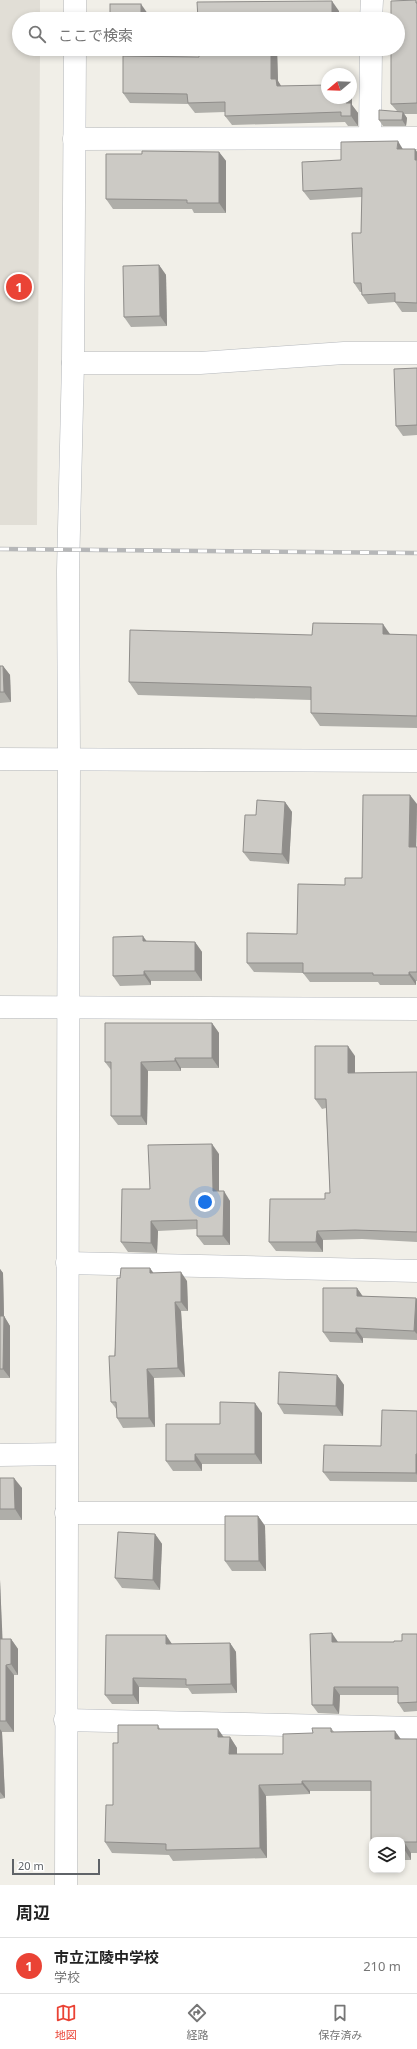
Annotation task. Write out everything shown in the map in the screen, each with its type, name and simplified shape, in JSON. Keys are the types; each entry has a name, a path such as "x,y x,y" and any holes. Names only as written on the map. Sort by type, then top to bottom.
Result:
{"street":[{"path":"75,0 75,12"},
{"path":"372,0 372,12"},
{"path":"66,1885 65,1720 69,759 68,571 72,363 75,56"},
{"path":"370,138 371,56"},
{"path":"74,139 417,138"},
{"path":"72,363 200,363 344,353 417,353"},
{"path":"0,759 417,761"},
{"path":"0,1008 417,1008"},
{"path":"67,1263 417,1271"},
{"path":"0,1455 66,1454"},
{"path":"66,1513 417,1513"},
{"path":"65,1720 417,1728"}],"shaded area":[{"path":"0,0 40,0 40,12 12,12 12,56 40,56 37,525 0,525"}],"building":[{"path":"416,0 417,3 417,103 391,104 391,56 405,56 405,12 391,12 391,1"},
{"path":"332,1 332,12 198,12 197,2"},
{"path":"110,4 141,4 141,12 110,12"},
{"path":"123,56 271,56 271,79 276,79 277,86 321,85 321,104 351,104 351,116 341,116 341,112 225,116 225,102 188,103 187,94 123,93"},
{"path":"379,110 403,112 402,120 379,120"},
{"path":"398,141 397,149 415,149 415,160 417,160 417,303 395,302 395,293 362,295 361,283 354,283 352,233 361,233 362,188 303,191 302,162 341,160 341,142"},
{"path":"142,151 219,152 219,203 187,203 187,200 106,199 106,154 142,154"},
{"path":"159,265 160,316 124,317 123,266"},
{"path":"417,368 417,425 396,426 394,369"},
{"path":"313,623 383,624 383,634 417,635 417,716 311,713 311,687 129,682 130,630 312,635"},
{"path":"0,666 3,666 4,692 0,692"},
{"path":"363,795 410,795 409,847 417,847 417,972 409,972 409,975 373,975 373,973 303,973 303,963 247,963 247,933 297,934 298,884 345,885 345,878 362,878"},
{"path":"257,800 285,802 282,854 243,852 245,815 256,815"},
{"path":"143,936 143,941 195,942 195,971 144,971 144,975 113,976 113,937"},
{"path":"105,1023 212,1023 212,1058 175,1058 175,1061 141,1062 141,1116 111,1116 111,1062 105,1062"},
{"path":"315,1046 348,1046 348,1073 417,1072 417,1232 355,1230 317,1231 316,1242 269,1242 270,1199 325,1199 325,1193 330,1193 326,1099 315,1099"},
{"path":"212,1144 213,1191 224,1191 223,1236 197,1236 197,1220 151,1221 151,1243 121,1242 122,1189 150,1189 148,1145"},
{"path":"121,1268 150,1268 150,1273 181,1272 181,1302 175,1302 178,1368 147,1369 149,1418 117,1418 116,1402 111,1402 109,1356 115,1356 117,1278 120,1278"},
{"path":"323,1288 357,1288 357,1296 416,1298 414,1331 356,1328 356,1333 323,1332"},
{"path":"0,1316 4,1316 3,1369 0,1369"},
{"path":"279,1372 337,1375 336,1406 278,1404"},
{"path":"220,1402 255,1403 255,1454 195,1454 195,1461 166,1461 166,1424 220,1424"},
{"path":"382,1410 417,1411 416,1473 323,1472 324,1445 381,1446"},
{"path":"0,1478 14,1478 15,1509 0,1509"},
{"path":"225,1516 258,1516 259,1561 225,1561"},
{"path":"118,1532 155,1534 153,1580 115,1578"},
{"path":"332,1633 332,1642 394,1642 402,1641 402,1634 417,1634 417,1702 398,1703 398,1687 334,1687 333,1705 312,1705 310,1634"},
{"path":"106,1635 166,1635 166,1644 230,1643 231,1684 186,1685 186,1679 133,1678 133,1695 105,1695"},
{"path":"0,1639 11,1639 11,1664 6,1665 6,1721 0,1721"},
{"path":"118,1725 158,1725 158,1729 218,1729 218,1737 230,1737 229,1754 283,1754 283,1734 313,1733 312,1728 331,1728 331,1732 395,1731 395,1739 417,1739 417,1842 405,1842 405,1837 371,1837 371,1781 302,1781 302,1784 259,1785 260,1848 166,1850 166,1844 105,1842 106,1805 113,1805 113,1743 118,1743"}],"railway":[{"path":"0,549 417,553"}],"place":[{"name":"市立江陵中学校","path":"19,287"}]}
